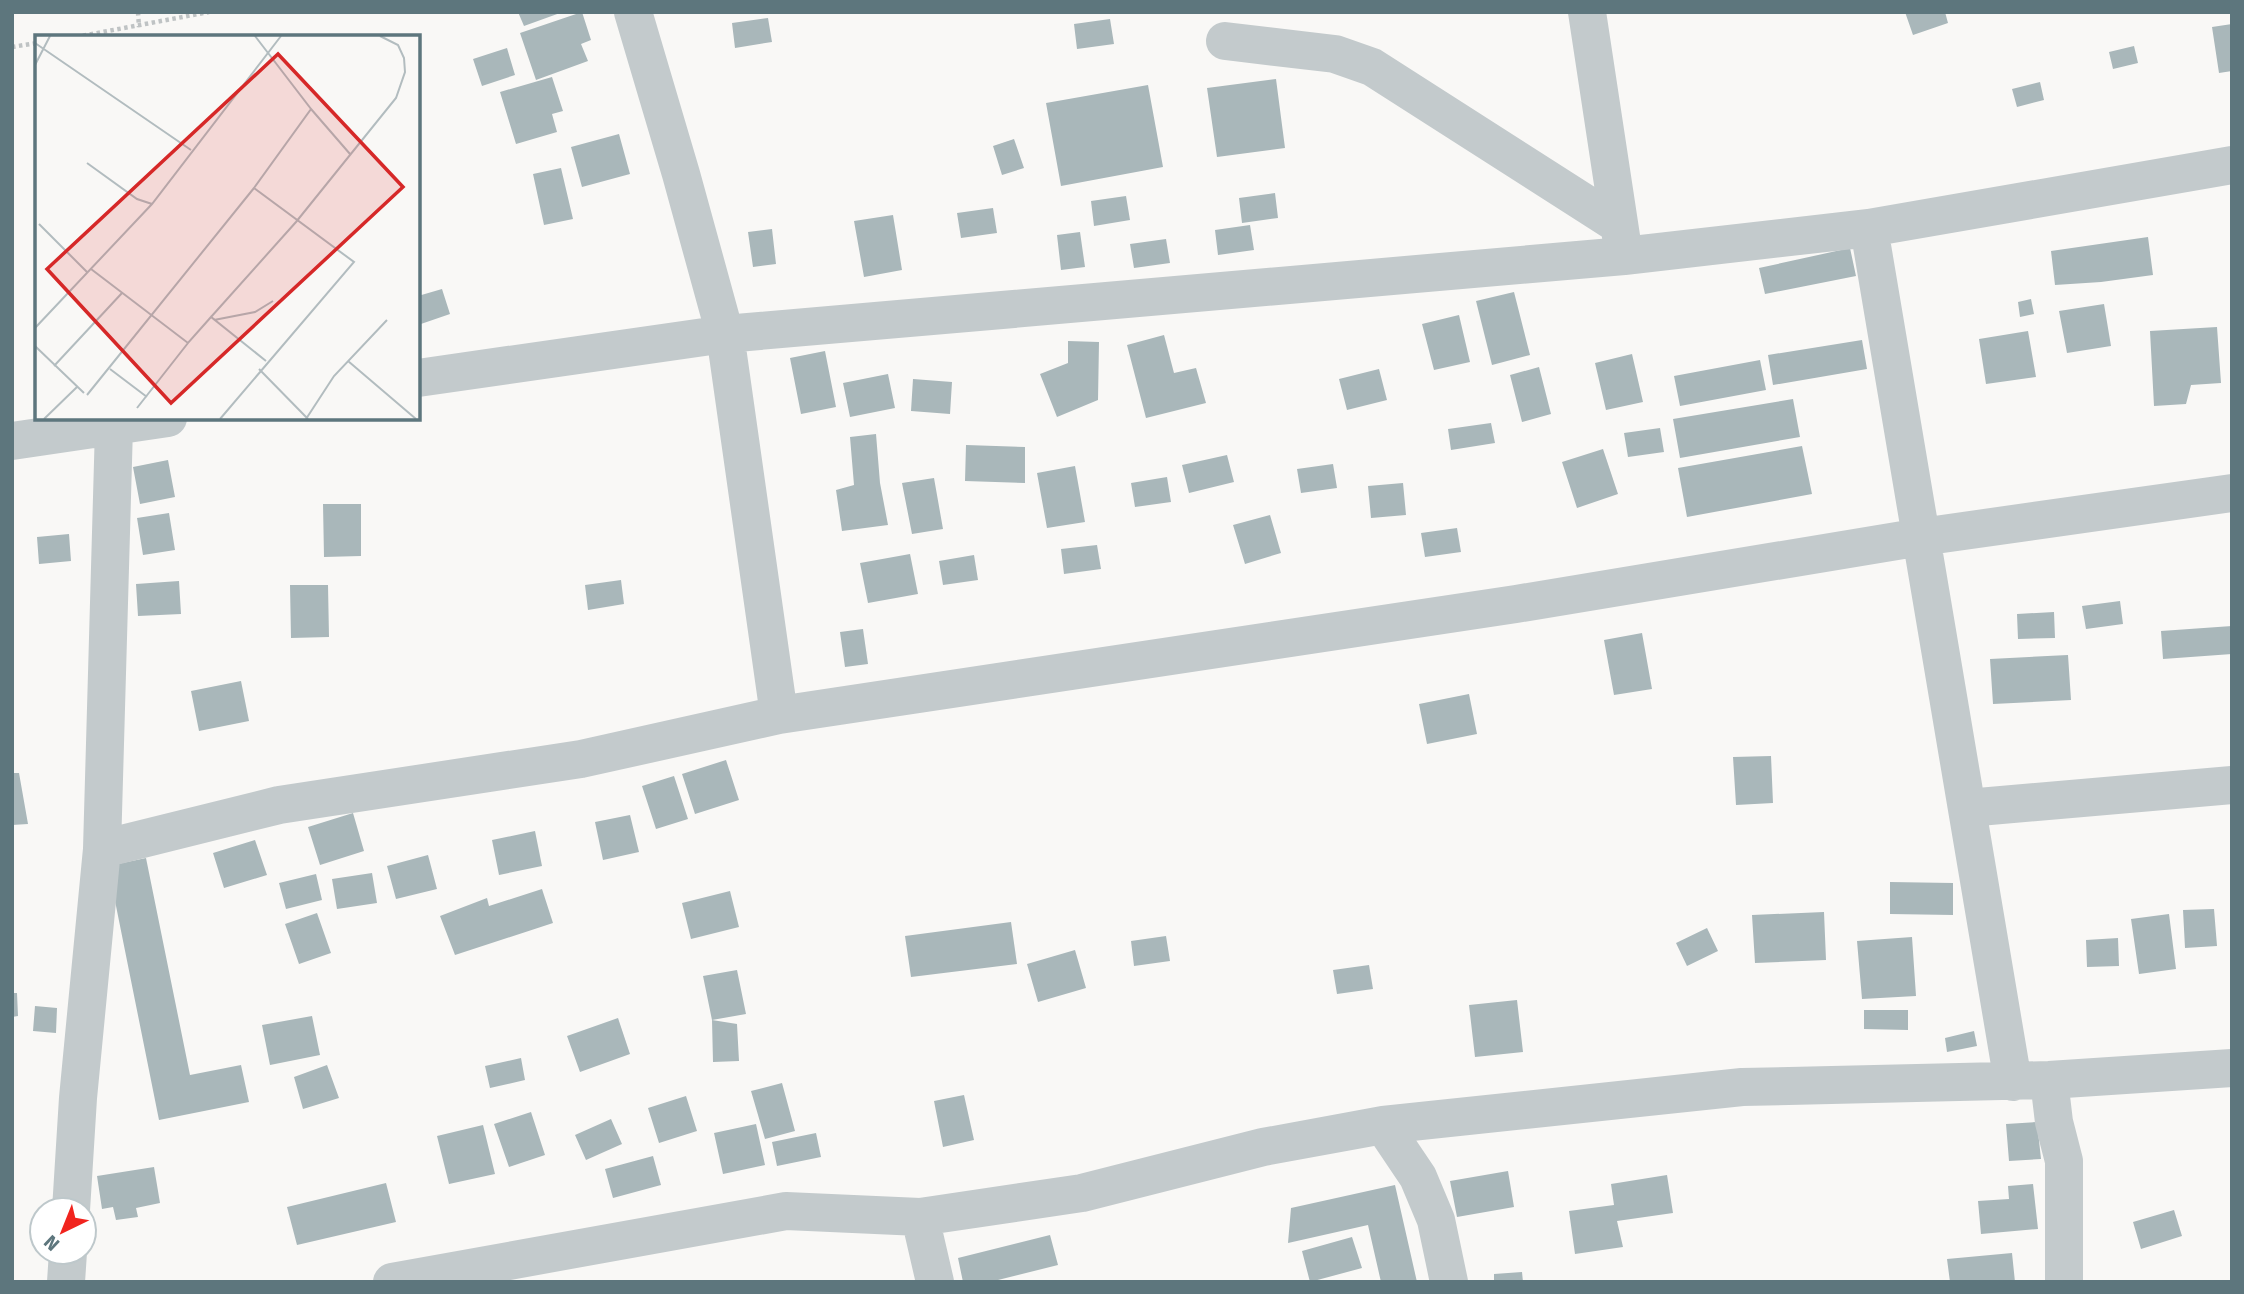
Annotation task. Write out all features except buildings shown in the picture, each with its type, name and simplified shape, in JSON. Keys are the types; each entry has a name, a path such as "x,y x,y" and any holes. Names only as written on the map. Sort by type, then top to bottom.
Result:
{"street":[{"path":"633,12 725,334 779,715"},
{"path":"1587,12 1621,240"},
{"path":"1225,41 1335,54 1372,67 1621,240"},
{"path":"420,378 725,334 1621,240 1869,228 2232,166"},
{"path":"1869,228 1967,808 2031,1081 2054,1122 2064,1161 2064,1282"},
{"path":"12,441 156,420"},
{"path":"72,1196 78,1098 102,849 114,427"},
{"path":"102,849 279,805 581,759 779,715 1516,604 1921,537 2232,493"},
{"path":"1967,808 2232,785"},
{"path":"392,1282 786,1211 920,1217 1082,1193 1263,1147 1383,1125 1742,1087 2031,1081 2232,1068"},
{"path":"1383,1125 1418,1177 1432,1209 1448,1282"},
{"path":"920,1217 935,1282"}],"path":[{"path":"138,12 139,27"},
{"path":"89,35 209,12"},
{"path":"12,47 35,43"}]}
